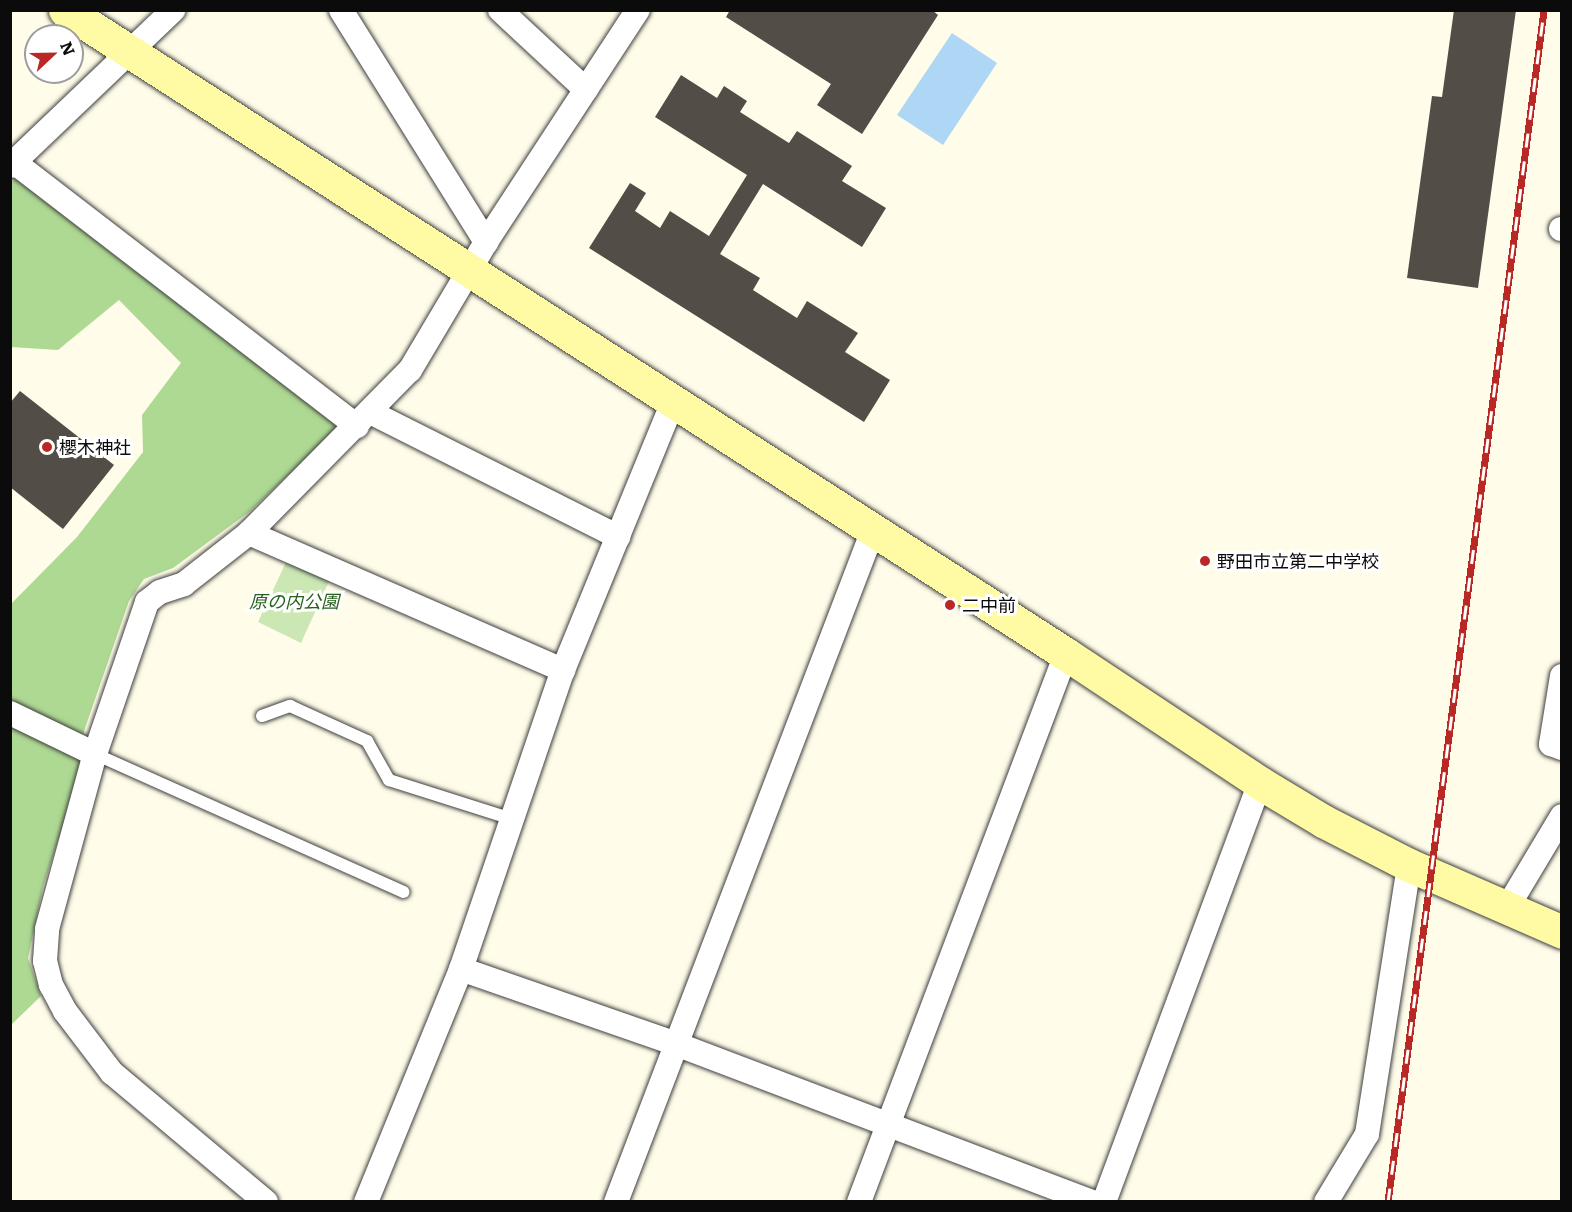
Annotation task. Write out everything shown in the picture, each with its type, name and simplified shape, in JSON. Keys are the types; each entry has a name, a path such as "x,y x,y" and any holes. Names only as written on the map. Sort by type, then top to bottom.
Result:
{"street":[{"path":"65,10 129,52 479,256 673,402 1066,654 1260,783 1323,821 1409,865 1562,933"},
{"path":"173,10 12,164 363,419 618,537"},
{"path":"341,10 479,256"},
{"path":"500,10 586,90"},
{"path":"266,1202 112,1073 65,1011 51,985 45,961 47,929 95,754 147,602 159,592 184,584 249,533 410,370 479,256 638,10"},
{"path":"366,1202 461,969 563,670 673,402"},
{"path":"616,1202 873,530"},
{"path":"249,533 563,670"},
{"path":"859,1202 1066,654"},
{"path":"1562,676 1551,744 1562,748"},
{"path":"10,713 95,754"},
{"path":"1104,1202 1260,783"},
{"path":"1507,908 1562,816"},
{"path":"1326,1202 1368,1134 1409,865"},
{"path":"461,969 676,1044 1092,1202"}],"lane":[{"path":"262,716 290,706 367,741 389,780 512,819"},
{"path":"95,754 404,891"}],"green space":[{"path":"18,176 334,423 335,431 249,512 173,568 144,579 129,601 84,731 80,772 43,887 28,958 41,996 11,1025 11,604 77,537 143,452 142,415 181,363 119,300 58,350 11,347 11,183"},
{"name":"原の内公園","path":"287,560 330,579 301,643 258,622"}],"water":[{"path":"952,33 997,63 943,145 897,115"}],"building":[{"path":"730,10 932,10 938,15 862,134 817,105 831,84 726,17"},
{"path":"1454,10 1516,10 1478,288 1407,278 1432,96 1442,97"},
{"path":"681,75 717,98 724,86 747,101 740,112 789,143 797,131 852,166 842,181 886,208 862,247 763,184 720,254 760,278 753,290 797,318 807,301 858,333 845,352 890,380 864,422 589,248 630,183 646,193 635,211 660,228 670,211 709,236 747,175 655,117"},
{"path":"20,391 114,465 63,529 10,487 10,403"}],"railway":[{"path":"1388,1202 1544,10"}],"place":[{"name":"櫻木神社","path":"47,447"},
{"name":"野田市立第二中学校","path":"1205,561"},
{"name":"二中前","path":"950,605"}]}
